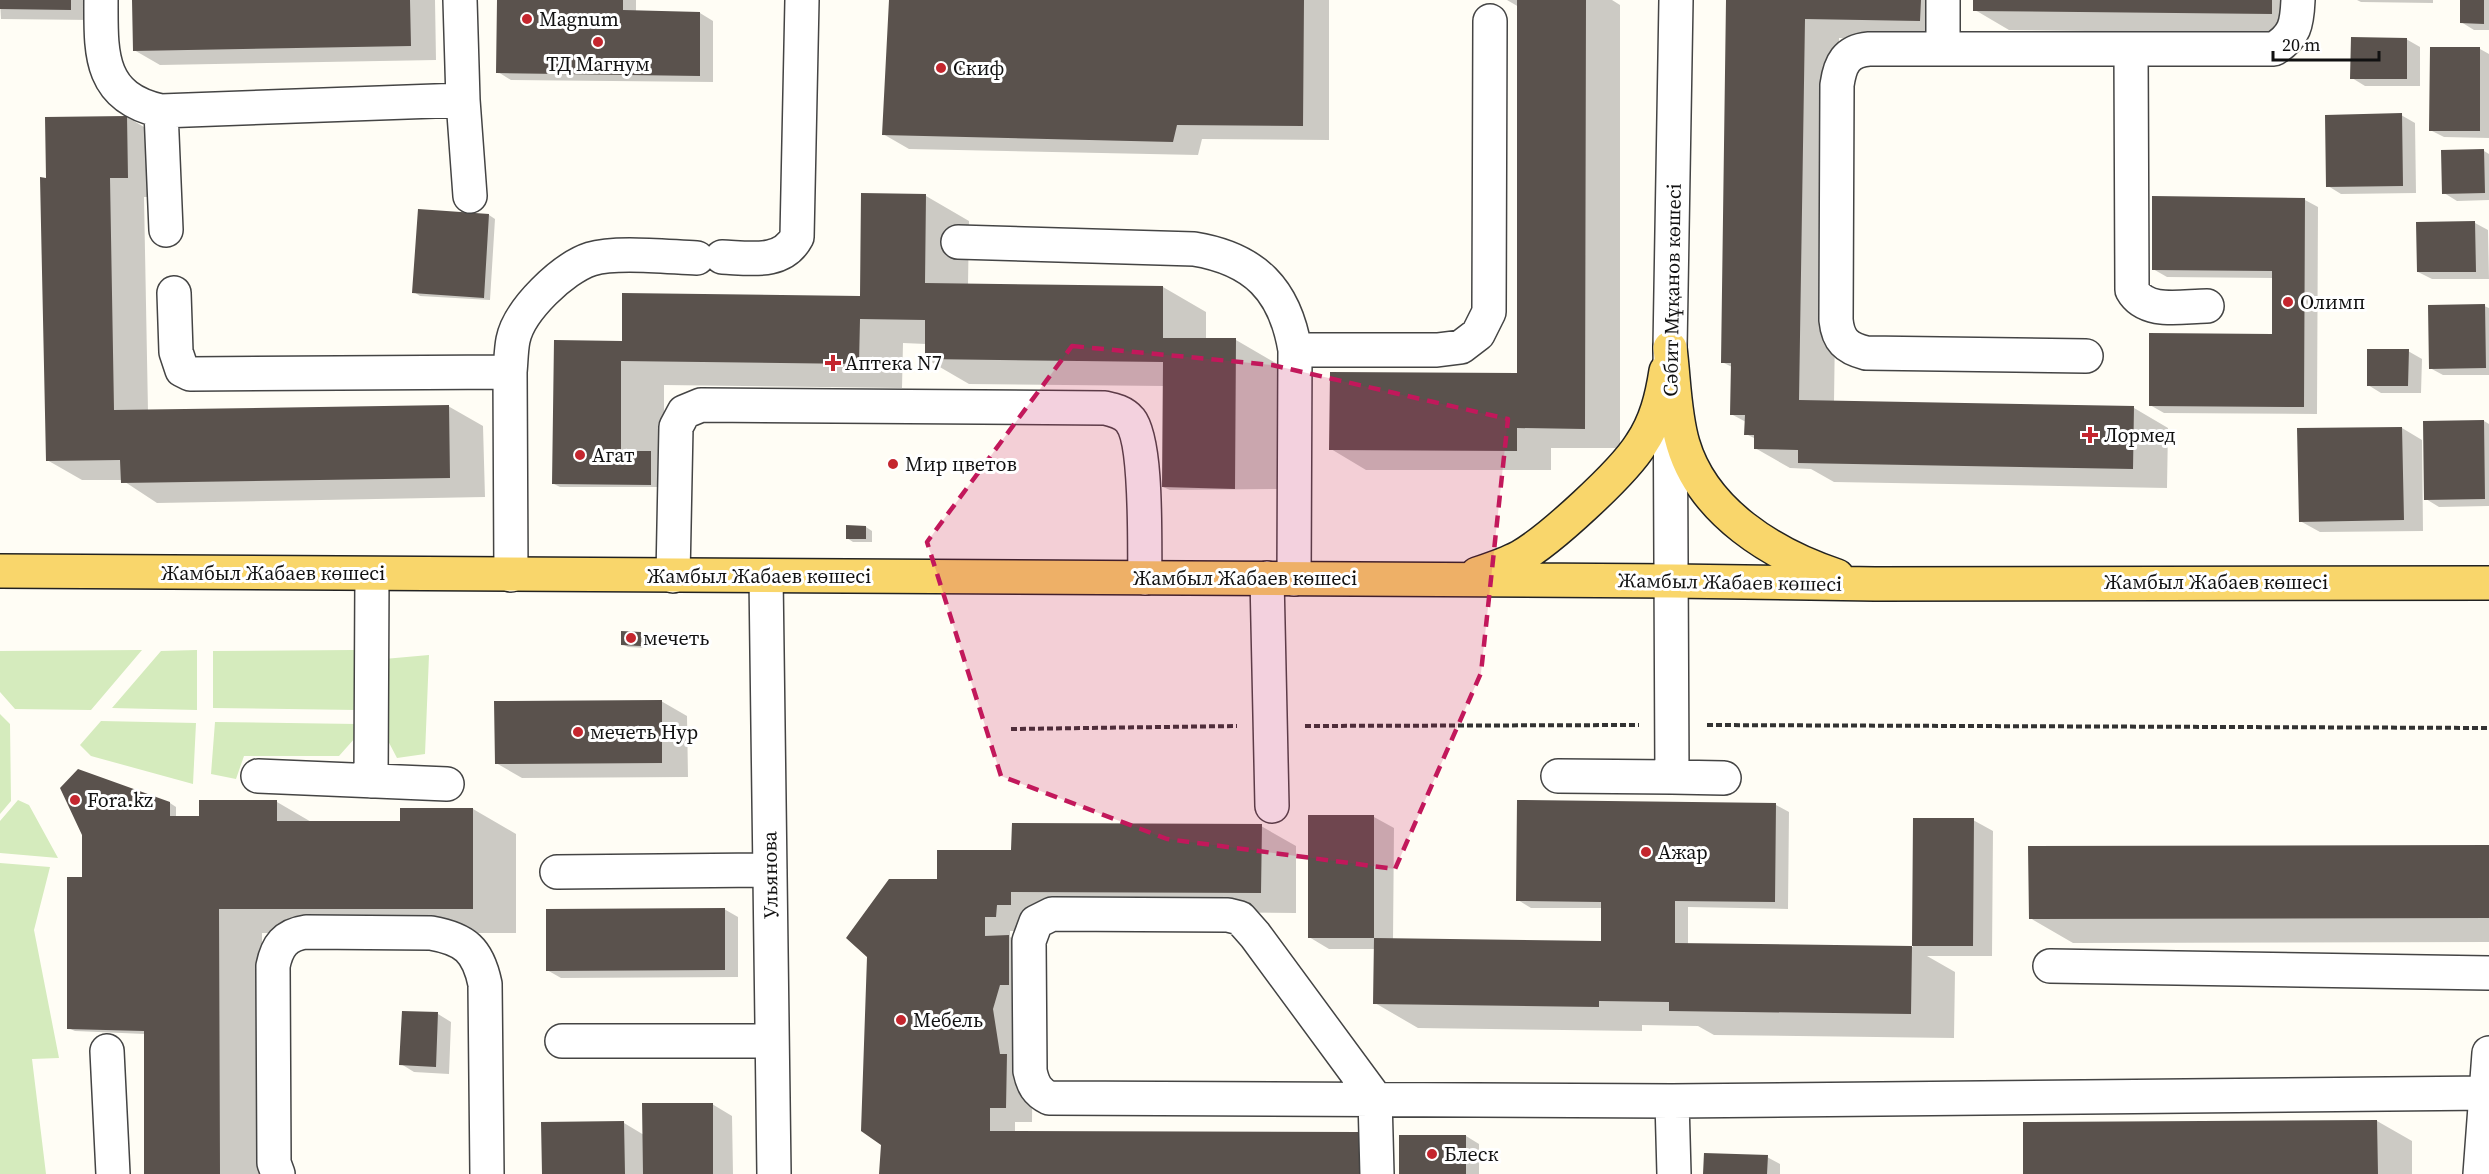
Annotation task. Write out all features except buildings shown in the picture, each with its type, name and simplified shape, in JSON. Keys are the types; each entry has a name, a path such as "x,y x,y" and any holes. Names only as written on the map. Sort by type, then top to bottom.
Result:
{"main road":[{"path":"1459,580 1500,567 1539,544 1623,467 1641,445 1653,421 1661,398 1670,348"},
{"path":"1670,348 1683,442 1698,477 1723,509 1748,531 1794,559 1846,579 1875,584"},
{"name":"Жамбыл Жабаев көшесі","path":"0,571 1280,578 1875,584 2489,583"}],"street":[{"path":"101,0 103,62 110,78 134,102 161,111 463,100"},
{"path":"460,0 463,100 470,196"},
{"path":"511,575 510,372 513,339 519,326 544,292 575,266 593,259 778,256 792,246 797,237 802,0"},
{"name":"Сәбит Мұқанов көшесі","path":"1672,777 1673,581 1670,348 1676,0"},
{"path":"1943,0 1943,49"},
{"path":"2086,356 1866,353 1843,343 1837,333 1839,69 1846,57 1856,50 2274,49 2288,40 2297,28 2298,0"},
{"path":"1295,350 1437,350 1461,347 1478,334 1489,312 1491,298 1490,21"},
{"path":"2131,50 2132,290 2138,300 2148,306 2207,306"},
{"path":"161,111 166,230"},
{"path":"958,242 1194,249 1215,252 1239,262 1268,286 1281,301 1290,324 1295,350 1271,726 1272,806"},
{"path":"174,293 176,352 182,370 190,374 510,372"},
{"path":"673,576 676,427 684,412 701,405 713,405 1105,408 1118,411 1130,420 1140,448 1145,578"},
{"path":"371,781 372,574"},
{"name":"Ульянова","path":"766,576 774,1174"},
{"path":"258,776 447,784"},
{"path":"1558,776 1724,777"},
{"path":"556,872 770,870"},
{"path":"1377,1174 1375,1098 1256,935 1240,918 1215,914 1052,914 1036,922 1031,930 1030,1071 1032,1083 1039,1093 1050,1098 1375,1098 1672,1101 2487,1093"},
{"path":"278,1174 274,1163 273,966 282,942 292,934 306,932 431,933 448,936 469,947 481,964 485,984 487,1174"},
{"path":"2050,966 2489,973"},
{"path":"562,1041 772,1041"},
{"path":"107,1051 114,1174"},
{"path":"2480,1174 2489,1053"},
{"path":"1672,1101 1674,1174"}],"path":[{"path":"1011,729 1672,725 2489,728"}],"highlighted area":[{"path":"1072,346 1272,365 1508,419 1481,673 1395,869 1167,839 1001,776 927,542"}],"green space":[{"path":"142,650 91,710 15,709 0,692 0,651"},
{"path":"197,650 197,710 112,708 161,651"},
{"path":"354,650 357,710 213,708 213,651"},
{"path":"429,655 425,754 397,758 386,737 384,659"},
{"path":"0,714 10,724 11,801 0,814"},
{"path":"101,721 196,723 193,784 91,756 80,745"},
{"path":"215,722 357,724 355,738 339,756 244,756 236,779 211,774"},
{"path":"18,800 29,805 58,858 0,853 0,821"},
{"path":"0,863 50,867 34,930 59,1058 32,1059 46,1174 0,1174"}],"place":[{"name":"Magnum","path":"527,19"},
{"name":"ТД Магнум","path":"598,42"},
{"name":"Скиф","path":"941,68"},
{"name":"Олимп","path":"2288,302"},
{"name":"Аптека N7","path":"833,363"},
{"name":"Лормед","path":"2090,435"},
{"name":"Агат","path":"580,455"},
{"name":"Мир цветов","path":"893,464"},
{"name":"мечеть","path":"631,638"},
{"name":"мечеть Нур","path":"578,732"},
{"name":"Fora.kz","path":"75,800"},
{"name":"Ажар","path":"1646,852"},
{"name":"Мебель","path":"901,1020"},
{"name":"Блеск","path":"1432,1154"}]}
